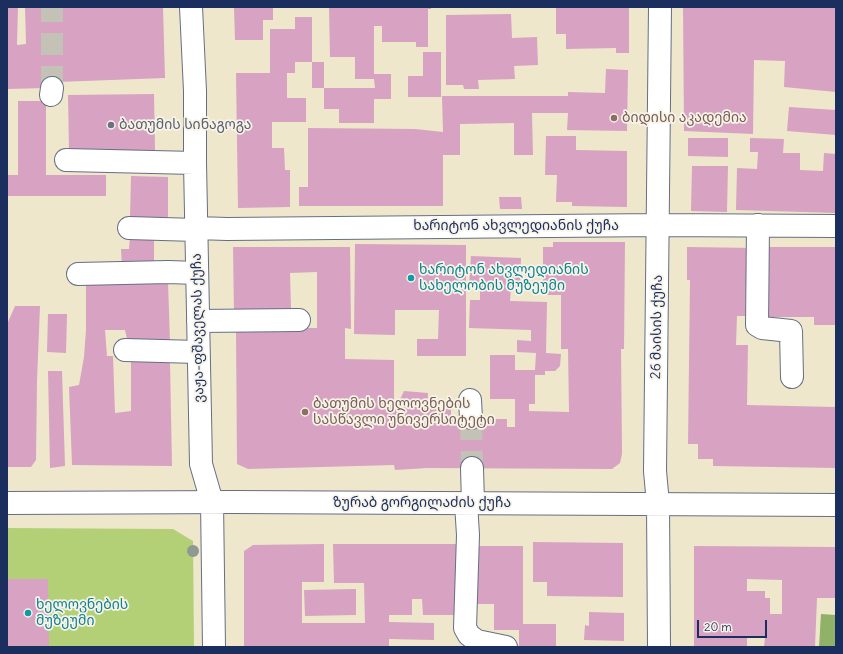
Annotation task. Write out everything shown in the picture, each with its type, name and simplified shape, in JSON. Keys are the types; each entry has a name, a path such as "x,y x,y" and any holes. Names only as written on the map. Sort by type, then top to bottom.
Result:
{"street":[{"name":"ვაჟა-ფშაველას ქუჩა","path":"191,7 195,91 196,229 201,464 212,502 214,647"},
{"name":"26 მაისის ქუჩა","path":"659,647 658,504 655,471 660,7"},
{"path":"66,160 195,163"},
{"name":"ხარიტონ ახვლედიანის ქუჩა","path":"129,228 235,229 658,225 836,226"},
{"path":"758,225 757,325 762,328 791,331 792,376"},
{"path":"78,274 168,272 197,273"},
{"path":"198,321 299,320"},
{"path":"125,350 198,352"},
{"path":"472,468 465,628 477,641 506,647"},
{"name":"ზურაბ გორგილაძის ქუჩა","path":"7,502 836,504"}],"green space":[{"path":"7,528 173,529 193,541 194,647 7,647"},
{"path":"821,614 836,615 836,647 819,647"}],"building":[{"path":"7,7 18,7 17,45 26,44 25,7 163,7 165,78 57,82 46,88 7,89"},
{"path":"234,7 273,7 273,20 263,20 263,40 235,40"},
{"path":"329,7 431,7 431,9 428,9 428,47 416,47 416,42 382,42 382,26 374,26 374,74 391,74 391,99 374,99 374,123 339,123 339,109 324,109 324,88 375,88 374,79 355,79 355,57 330,57"},
{"path":"556,7 629,7 629,53 616,53 616,48 566,49 566,34 556,34"},
{"path":"683,7 836,7 836,92 784,87 785,61 754,60 753,134 684,131"},
{"path":"511,14 512,38 537,37 538,65 514,66 515,79 478,80 479,89 464,89 463,85 446,85 446,15"},
{"path":"295,17 312,17 312,62 295,62 295,73 287,73 287,98 306,98 306,122 272,122 272,148 284,148 285,170 290,170 290,207 238,208 236,73 270,73 270,29 295,29"},
{"path":"423,52 441,52 441,97 408,97 408,76 423,76"},
{"path":"312,62 324,62 324,88 312,88"},
{"path":"606,69 628,70 627,131 567,130 568,113 532,113 533,155 514,155 514,123 460,124 460,155 443,155 443,206 299,206 299,187 308,187 308,128 415,129 443,132 442,96 568,96 568,92 605,93"},
{"name":"ბათუმის სინაგოგა","path":"154,94 155,150 69,151 68,95"},
{"path":"18,101 46,101 46,175 106,175 106,196 7,196 7,175 18,175"},
{"path":"789,107 836,110 836,135 787,131"},
{"path":"546,136 576,136 576,150 627,151 627,207 572,206 572,202 556,202 557,175 545,175"},
{"path":"688,138 728,138 728,157 688,156"},
{"path":"750,138 784,139 783,153 800,153 800,170 823,171 824,153 836,154 836,213 736,210 737,168 757,169 758,152 750,152"},
{"path":"692,166 728,166 727,212 691,211"},
{"path":"131,176 168,177 168,217 130,217"},
{"path":"499,197 521,197 522,209 500,209"},
{"path":"130,236 154,236 154,268 122,267 121,249 129,249"},
{"path":"553,242 625,242 624,349 621,349 622,454 620,463 612,469 427,468 395,470 394,465 248,469 237,464 236,327 317,328 317,272 290,273 291,309 270,309 269,315 234,314 233,247 350,247 351,329 345,328 345,359 394,360 394,412 404,391 428,393 427,409 451,409 451,419 507,419 507,427 515,427 515,399 490,399 490,355 515,355 515,370 535,370 536,353 517,352 517,340 531,341 531,330 469,328 470,300 480,300 480,286 469,286 471,256 521,258 520,287 511,287 510,301 547,302 546,353 561,354 560,366 555,371 545,371 545,375 535,375 535,404 529,404 529,411 569,412 568,349 561,349 561,295 543,295 543,247 553,247"},
{"name":"ხარიტონ ახვლედიანის სახელობის მუზეუმი","path":"355,244 466,245 466,356 417,356 417,339 438,339 439,310 395,310 395,335 354,334"},
{"path":"687,247 755,248 754,281 746,281 745,316 737,316 736,345 748,345 747,405 836,407 836,468 713,466 713,459 698,459 698,444 688,444 690,280 687,280"},
{"path":"761,247 836,247 836,325 814,325 814,317 762,317"},
{"path":"168,282 170,342 128,343 125,330 105,330 107,356 113,356 115,413 131,411 131,362 170,362 172,466 72,465 69,387 79,385 84,357 86,330 86,284"},
{"path":"15,306 40,306 36,460 31,467 7,467 7,322"},
{"path":"48,314 67,314 66,353 47,352"},
{"path":"48,371 62,371 65,466 50,468"},
{"path":"533,542 623,543 623,597 547,596 547,582 533,582"},
{"path":"324,544 324,582 302,582 302,623 365,623 364,583 334,583 333,544 458,544 458,615 423,615 422,599 412,599 412,615 389,615 389,622 434,623 434,640 389,639 389,647 244,647 244,551 253,545"},
{"path":"472,546 523,546 523,624 556,624 556,647 519,647 519,630 494,630 494,604 472,604"},
{"path":"694,546 836,547 836,598 817,598 815,647 764,647 765,638 747,637 747,647 694,647","holes":["747,579 782,580 782,614 770,614 770,598 765,598 765,591 747,591"]},
{"name":"ხელოვნების მუზეუმი","path":"7,579 48,579 49,647 7,647"},
{"path":"356,589 356,615 305,616 304,590"},
{"path":"589,612 624,613 624,641 584,640 585,625 589,626"}],"tunnel":[{"path":"52,7 52,88"},
{"path":"471,418 472,468"}],"place":[{"name":"ბიდისი აკადემია","path":"614,118"},
{"name":"ბათუმის სინაგოგა","path":"111,125"},
{"name":"ხარიტონ ახვლედიანის სახელობის მუზეუმი","path":"411,278"},
{"name":"ბათუმის ხელოვნების სასწავლი უნივერსიტეტი","path":"305,412"},
{"name":"ხელოვნების მუზეუმი","path":"28,613"}]}
